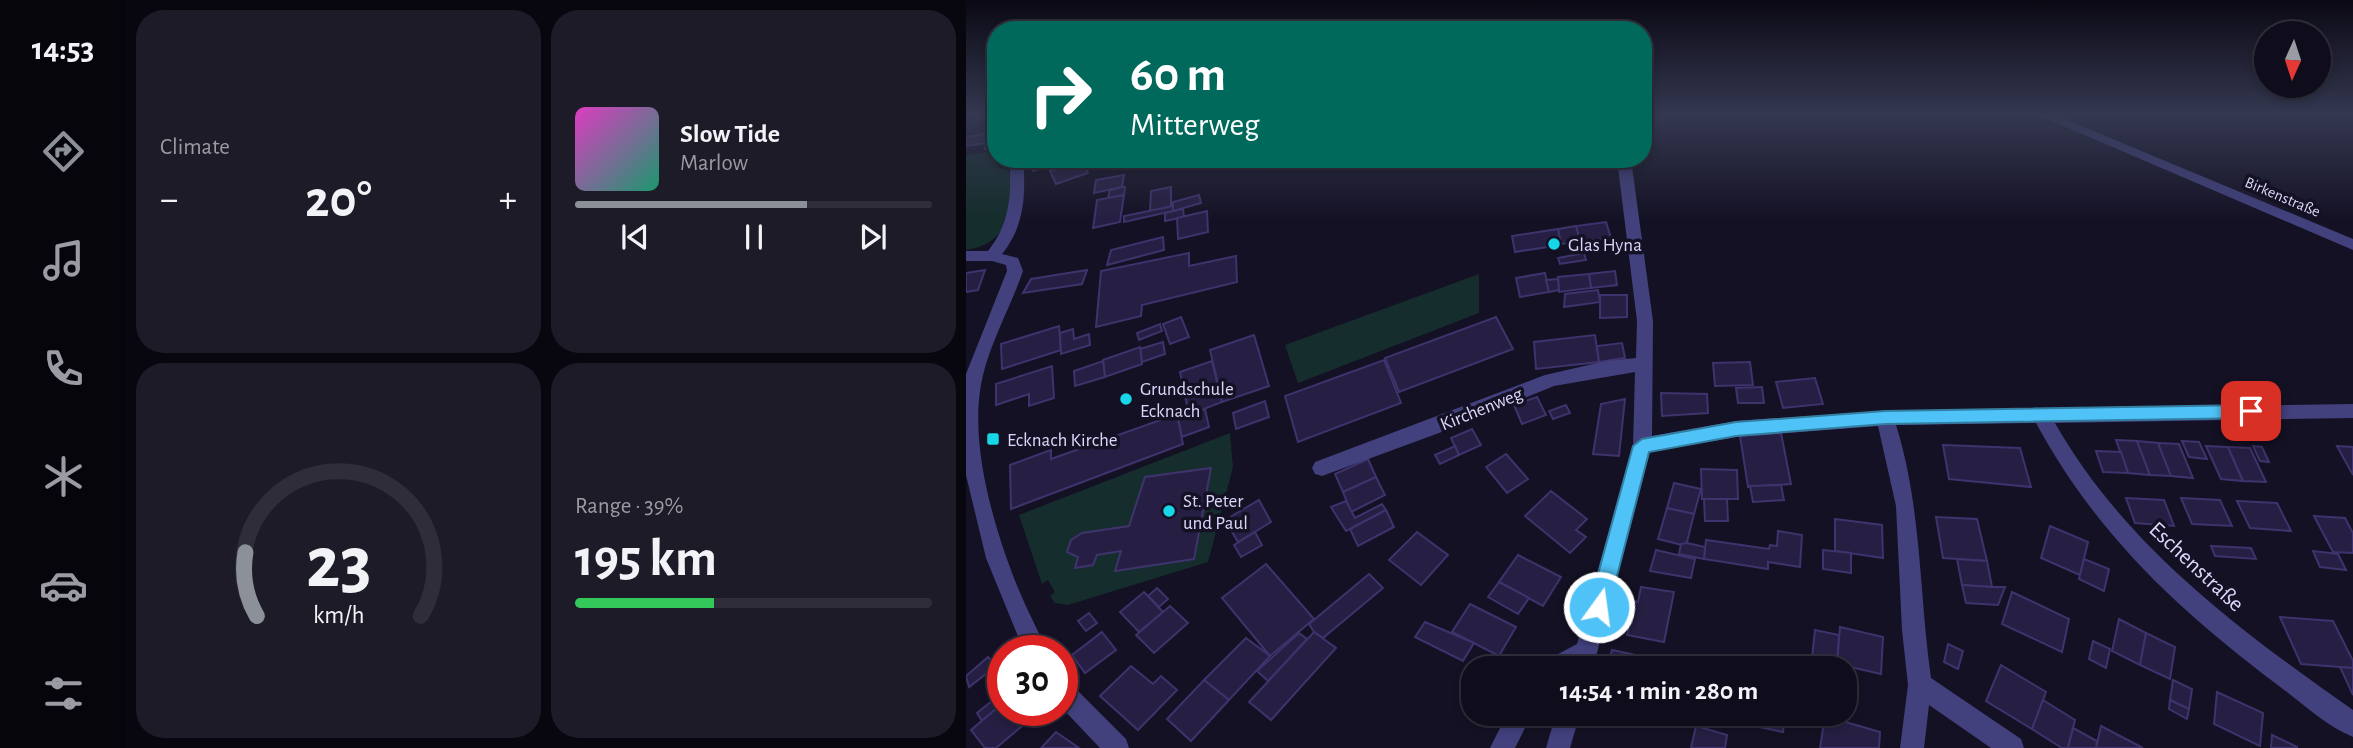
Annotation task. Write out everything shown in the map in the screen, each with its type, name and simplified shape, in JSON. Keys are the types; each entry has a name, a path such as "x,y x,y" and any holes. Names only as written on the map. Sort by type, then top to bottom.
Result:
{"street":[{"name":"Birkenstraße","path":"2128,150 2353,244"},
{"path":"992,256 1008,237 1014,224 1017,168"},
{"path":"1586,656 1642,446 1643,282 1625,168"},
{"path":"966,256 992,256 1013,262 1015,271 971,390 969,440 972,480 986,541 1029,635"},
{"name":"Kirchenweg","path":"1322,468 1432,428 1551,380 1606,368 1644,365"},
{"path":"1642,446 1736,429 1885,418 2353,411"},
{"name":"Eschenstraße","path":"2040,414 2054,444 2102,510 2164,574 2233,635 2353,725"},
{"path":"1885,418 1896,454 1906,506 1913,630 1920,685 1912,748"},
{"path":"1920,685 2012,748"},
{"path":"1078,708 1117,748"},
{"path":"1502,748 1514,726"},
{"path":"1558,748 1564,726"}],"green space":[{"path":"987,152 987,168 1009,170 1011,198 1010,210 1000,232 992,240 966,250 966,155"},
{"path":"1479,274 1479,313 1298,383 1285,345"},
{"path":"1230,433 1233,467 1208,562 1068,605 1055,603 1050,596 1055,592 1048,580 1042,584 1019,515"}],"building":[{"path":"1086,168 1088,173 1056,184 1050,171"},
{"path":"1124,175 1122,187 1094,193 1096,180"},
{"path":"1125,187 1124,195 1108,198 1110,190"},
{"path":"1171,187 1171,207 1150,211 1151,191"},
{"path":"1124,195 1120,222 1093,228 1097,200"},
{"path":"1199,195 1201,203 1173,211 1173,202"},
{"path":"1173,206 1173,211 1124,222 1124,216"},
{"path":"1183,209 1184,217 1165,221 1165,213"},
{"path":"1207,211 1208,232 1178,239 1177,218"},
{"path":"1606,222 1611,238 1580,242 1576,226"},
{"path":"1576,226 1580,241 1561,244 1558,229"},
{"path":"1558,229 1561,245 1515,252 1512,236"},
{"path":"1163,237 1164,250 1107,265 1111,250"},
{"path":"1189,253 1189,266 1236,256 1237,282 1142,305 1141,316 1096,327 1101,271"},
{"path":"1584,253 1586,260 1560,264 1558,258"},
{"path":"985,270 978,290 966,292 966,273"},
{"path":"1087,270 1082,284 1023,293 1031,279"},
{"path":"1615,271 1617,285 1591,288 1589,274"},
{"path":"1545,273 1549,292 1520,297 1516,278"},
{"path":"1589,274 1591,288 1559,292 1558,277"},
{"path":"1558,279 1559,290 1549,292 1546,280"},
{"path":"1598,290 1600,302 1564,307 1565,294"},
{"path":"1600,295 1627,295 1627,317 1600,318"},
{"path":"1181,317 1189,337 1170,344 1163,324"},
{"path":"1496,317 1513,349 1399,392 1385,358"},
{"path":"1160,324 1162,331 1139,340 1137,333"},
{"path":"1059,326 1061,350 1002,369 1001,344"},
{"path":"1073,329 1074,339 1089,334 1090,345 1061,354 1060,333"},
{"path":"1254,335 1269,386 1222,402 1210,350"},
{"path":"1595,335 1599,362 1536,369 1534,342"},
{"path":"1163,342 1165,354 1142,362 1140,349"},
{"path":"1622,343 1625,358 1599,362 1597,346"},
{"path":"1140,347 1142,364 1105,377 1103,360"},
{"path":"1384,360 1401,403 1298,442 1285,396"},
{"path":"1103,361 1105,377 1075,386 1074,371"},
{"path":"1212,361 1222,402 1189,415 1180,372"},
{"path":"1750,362 1753,385 1715,386 1713,363"},
{"path":"1052,366 1054,398 1029,406 1029,394 996,405 996,384"},
{"path":"1815,378 1823,404 1783,408 1776,382"},
{"path":"1762,387 1764,403 1738,403 1736,388"},
{"path":"1661,393 1707,394 1708,413 1662,416"},
{"path":"1537,397 1546,415 1522,424 1514,405"},
{"path":"1625,399 1619,456 1593,454 1601,404"},
{"path":"1265,401 1269,417 1236,429 1233,413"},
{"path":"1566,405 1570,413 1553,419 1549,411"},
{"path":"1205,409 1209,427 1182,437 1178,419"},
{"path":"1177,414 1183,444 1011,509 1010,465 1051,450 1051,459"},
{"path":"1472,429 1481,445 1459,455 1451,438"},
{"path":"1781,433 1791,484 1748,487 1740,436"},
{"path":"2116,440 2137,441 2150,475 2128,473"},
{"path":"2137,441 2158,443 2171,476 2150,475"},
{"path":"2182,441 2199,442 2207,459 2189,457"},
{"path":"2158,443 2179,444 2193,478 2171,476"},
{"path":"1943,445 2020,448 2031,487 1949,479"},
{"path":"1455,446 1459,455 1440,464 1435,455"},
{"path":"2206,446 2228,447 2243,481 2221,479"},
{"path":"2253,446 2262,447 2269,462 2260,461"},
{"path":"2337,446 2353,447 2353,475"},
{"path":"2228,447 2250,448 2266,482 2243,481"},
{"path":"2096,451 2121,452 2128,473 2103,472"},
{"path":"1506,454 1528,479 1507,493 1486,467"},
{"path":"1368,459 1376,477 1343,492 1335,474"},
{"name":"St. Peter und Paul","path":"1211,468 1194,559 1115,571 1121,551 1097,555 1093,565 1075,568 1078,557 1067,552 1071,540 1082,533 1129,526 1145,477"},
{"path":"1701,469 1737,470 1738,499 1702,499"},
{"path":"1376,477 1385,495 1351,512 1343,492"},
{"path":"1674,483 1701,489 1694,514 1667,508"},
{"path":"1781,485 1784,500 1753,502 1750,486"},
{"path":"1551,491 1587,519 1576,530 1586,537 1570,553 1525,516"},
{"path":"2126,498 2164,500 2174,526 2135,523"},
{"path":"2181,498 2220,500 2232,526 2192,524"},
{"path":"1704,499 1727,499 1728,521 1705,521"},
{"path":"1259,500 1271,522 1238,542 1225,520"},
{"path":"1346,501 1355,518 1382,504 1386,510 1346,531 1331,507"},
{"path":"2237,501 2277,503 2291,531 2250,528"},
{"path":"1667,508 1694,514 1686,546 1658,539"},
{"path":"1386,510 1394,527 1358,546 1350,529"},
{"path":"2314,516 2345,518 2353,533 2353,553 2333,552"},
{"path":"1936,517 1977,519 1987,561 1943,558"},
{"path":"1835,519 1882,525 1883,558 1835,551"},
{"path":"2050,526 2088,542 2080,575 2041,558"},
{"path":"1778,531 1802,535 1800,567 1768,562 1768,569 1704,559 1706,540 1769,549 1770,545 1777,546"},
{"path":"1255,532 1262,545 1241,557 1234,545"},
{"path":"1417,532 1448,555 1421,585 1389,560"},
{"path":"1681,544 1705,547 1704,559 1679,554"},
{"path":"2211,546 2251,548 2256,559 2215,556"},
{"path":"1656,550 1695,559 1691,578 1650,571"},
{"path":"1823,550 1851,553 1851,573 1823,569"},
{"path":"2313,551 2338,554 2346,570 2320,567"},
{"path":"1518,555 1561,577 1543,606 1499,582"},
{"path":"1957,559 1987,561 1992,587 1962,585"},
{"path":"2084,559 2109,569 2104,591 2079,579"},
{"path":"1266,564 1314,619 1270,656 1222,598"},
{"path":"1369,574 1383,588 1323,638 1314,632 1309,624"},
{"path":"1499,582 1529,598 1518,614 1488,597"},
{"path":"1962,585 2005,587 1998,605 1966,603"},
{"path":"1641,587 1674,592 1664,642 1627,635 1634,601 1638,602"},
{"path":"1157,588 1168,599 1159,607 1148,596"},
{"path":"1144,592 1163,612 1139,632 1120,612"},
{"path":"2012,592 2069,619 2062,652 2002,624"},
{"path":"1470,604 1516,627 1499,656 1452,632"},
{"path":"1170,606 1188,623 1154,653 1136,635"},
{"path":"1089,613 1097,623 1086,631 1078,621"},
{"path":"2280,617 2333,621 2353,661 2353,668 2301,664"},
{"path":"2119,619 2146,633 2140,665 2112,651"},
{"path":"1425,622 1474,643 1466,656 1461,656 1461,660 1415,637"},
{"path":"1840,627 1883,637 1881,674 1857,669 1857,656 1838,656"},
{"path":"1815,630 1839,635 1838,656 1812,656"},
{"path":"1102,632 1116,650 1085,673 1078,663 1078,650"},
{"path":"1314,632 1336,648 1271,720 1249,702"},
{"path":"1299,633 1307,639 1268,681 1257,671"},
{"path":"2146,633 2175,647 2170,679 2140,665"},
{"path":"1246,638 1270,656 1229,700 1204,680"},
{"path":"2093,641 2110,649 2106,668 2089,659"},
{"path":"1948,644 1963,651 1958,669 1944,662"},
{"path":"1612,650 1640,656 1610,656"},
{"path":"987,658 987,673 969,687 966,676"},
{"path":"2001,665 2046,692 2032,729 1986,701"},
{"path":"1131,666 1153,684 1161,676 1177,690 1138,730 1100,696"},
{"path":"2340,667 2353,668 2353,695"},
{"path":"1204,680 1229,700 1191,741 1167,719"},
{"path":"2173,680 2192,689 2189,709 2170,700"},
{"path":"2217,692 2263,713 2260,746 2214,724"},
{"path":"2043,700 2075,720 2068,748 2062,748 2032,729"},
{"path":"2170,700 2189,709 2187,719 2169,709"},
{"path":"987,705 987,717 982,721 977,713"},
{"path":"987,716 987,726 1022,726 996,748 985,748 971,730"},
{"path":"1857,725 1880,732 1879,748 1820,748 1823,726"},
{"path":"1696,726 1727,735 1725,748 1691,748"},
{"path":"1755,726 1784,726 1783,732"},
{"path":"2101,726 2143,748 2096,748"},
{"path":"2073,728 2097,741 2096,748 2068,748"},
{"path":"1056,732 1079,748 1041,748"},
{"path":"2272,735 2297,747 2297,748 2271,748"}],"place":[{"name":"Glas Hyna","path":"1554,244"},
{"name":"Grundschule Ecknach","path":"1126,399"},
{"name":"Ecknach Kirche","path":"993,439"},
{"name":"St. Peter und Paul","path":"1169,511"}],"route":[{"path":"1599,607 1642,446 1736,429 1885,418 2251,411"}]}
